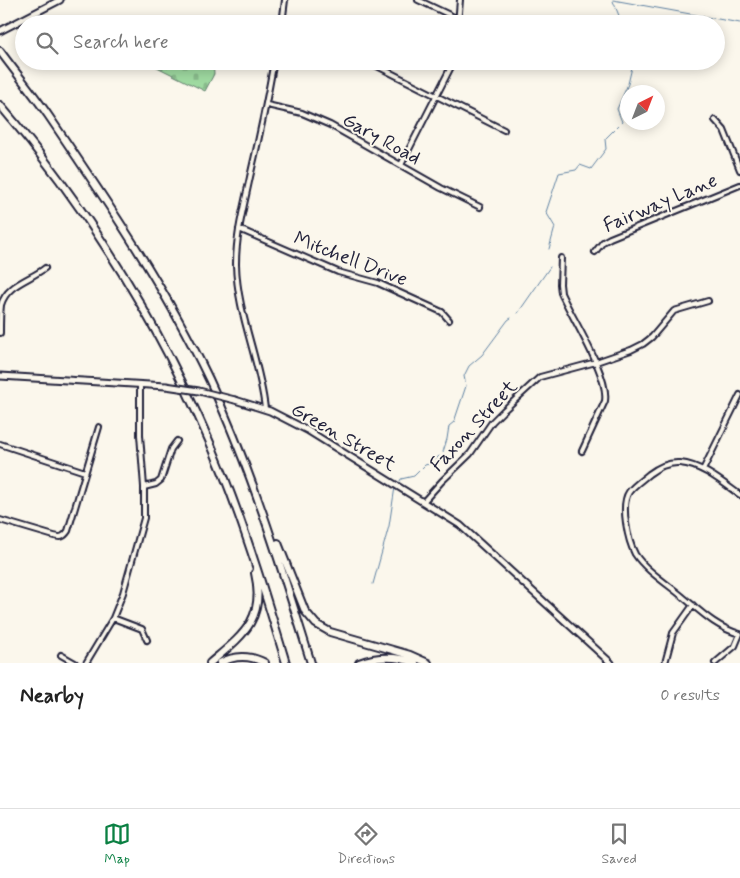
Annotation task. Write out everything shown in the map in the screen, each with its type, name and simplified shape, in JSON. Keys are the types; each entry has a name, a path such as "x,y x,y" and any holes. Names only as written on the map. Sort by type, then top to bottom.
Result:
{"highway":[{"path":"0,51 47,114 104,197 156,279 208,378 239,448 304,608 312,620 328,631 413,656 428,663"},
{"path":"0,105 80,209 133,292 167,354 224,475 244,528 286,663"},
{"path":"258,496 311,663"},
{"path":"210,663 244,632 253,619 256,610 258,587 244,528"},
{"path":"220,663 239,657 251,658 265,663"},
{"path":"358,663 385,657 400,658 415,663"}],"main road":[{"path":"31,15 60,0"},
{"path":"0,31 15,23"},
{"name":"Green Street","path":"0,376 166,386 235,400 265,410 307,430 460,525 611,663"}],"street":[{"path":"283,15 285,0"},
{"path":"418,0 451,15"},
{"path":"458,15 460,0"},
{"path":"265,410 263,390 242,311 236,265 239,229 272,70"},
{"path":"385,70 504,130"},
{"path":"401,166 449,70"},
{"name":"Gary Road","path":"266,106 302,114 330,125 401,166 480,207"},
{"path":"715,120 724,130 740,170"},
{"name":"Fairway Lane","path":"594,252 603,242 610,238 740,185"},
{"name":"Mitchell Drive","path":"239,229 338,272 387,287 442,312 449,320"},
{"path":"561,258 561,293 596,362 605,386 606,401 582,451"},
{"path":"0,333 1,305 8,292 45,268"},
{"name":"Faxon Street","path":"424,501 470,454 497,416 540,378 596,362 643,344 652,337 674,311 708,300"},
{"path":"86,663 113,618 142,532 144,487 140,435 140,384"},
{"path":"703,470 740,396"},
{"path":"0,520 60,538 64,536 68,531 99,427"},
{"path":"144,487 156,484 160,480 170,449 177,441"},
{"path":"0,444 85,472"},
{"path":"715,663 735,646 740,634 718,626 643,564 632,548 624,514 624,504 628,492 662,466 679,463 703,470 740,495"},
{"path":"665,663 673,633 693,606"},
{"path":"113,618 142,629 147,640"},
{"path":"61,655 75,663"}],"green space":[{"path":"163,70 214,70 214,74 205,91"}],"waterway":[{"path":"613,0 696,15"},
{"path":"613,1 619,15"},
{"path":"725,20 740,23"},
{"path":"549,249 555,227 546,212 559,173 576,170 580,165 591,169 606,149 605,139 622,122 617,109 628,84 631,70"},
{"path":"518,313 550,267"},
{"path":"443,452 449,426 454,422 466,386 464,376 469,366 482,355 511,318"},
{"path":"400,481 401,479 414,476 425,465 432,463 439,456"},
{"path":"373,584 389,526 395,487"}]}
